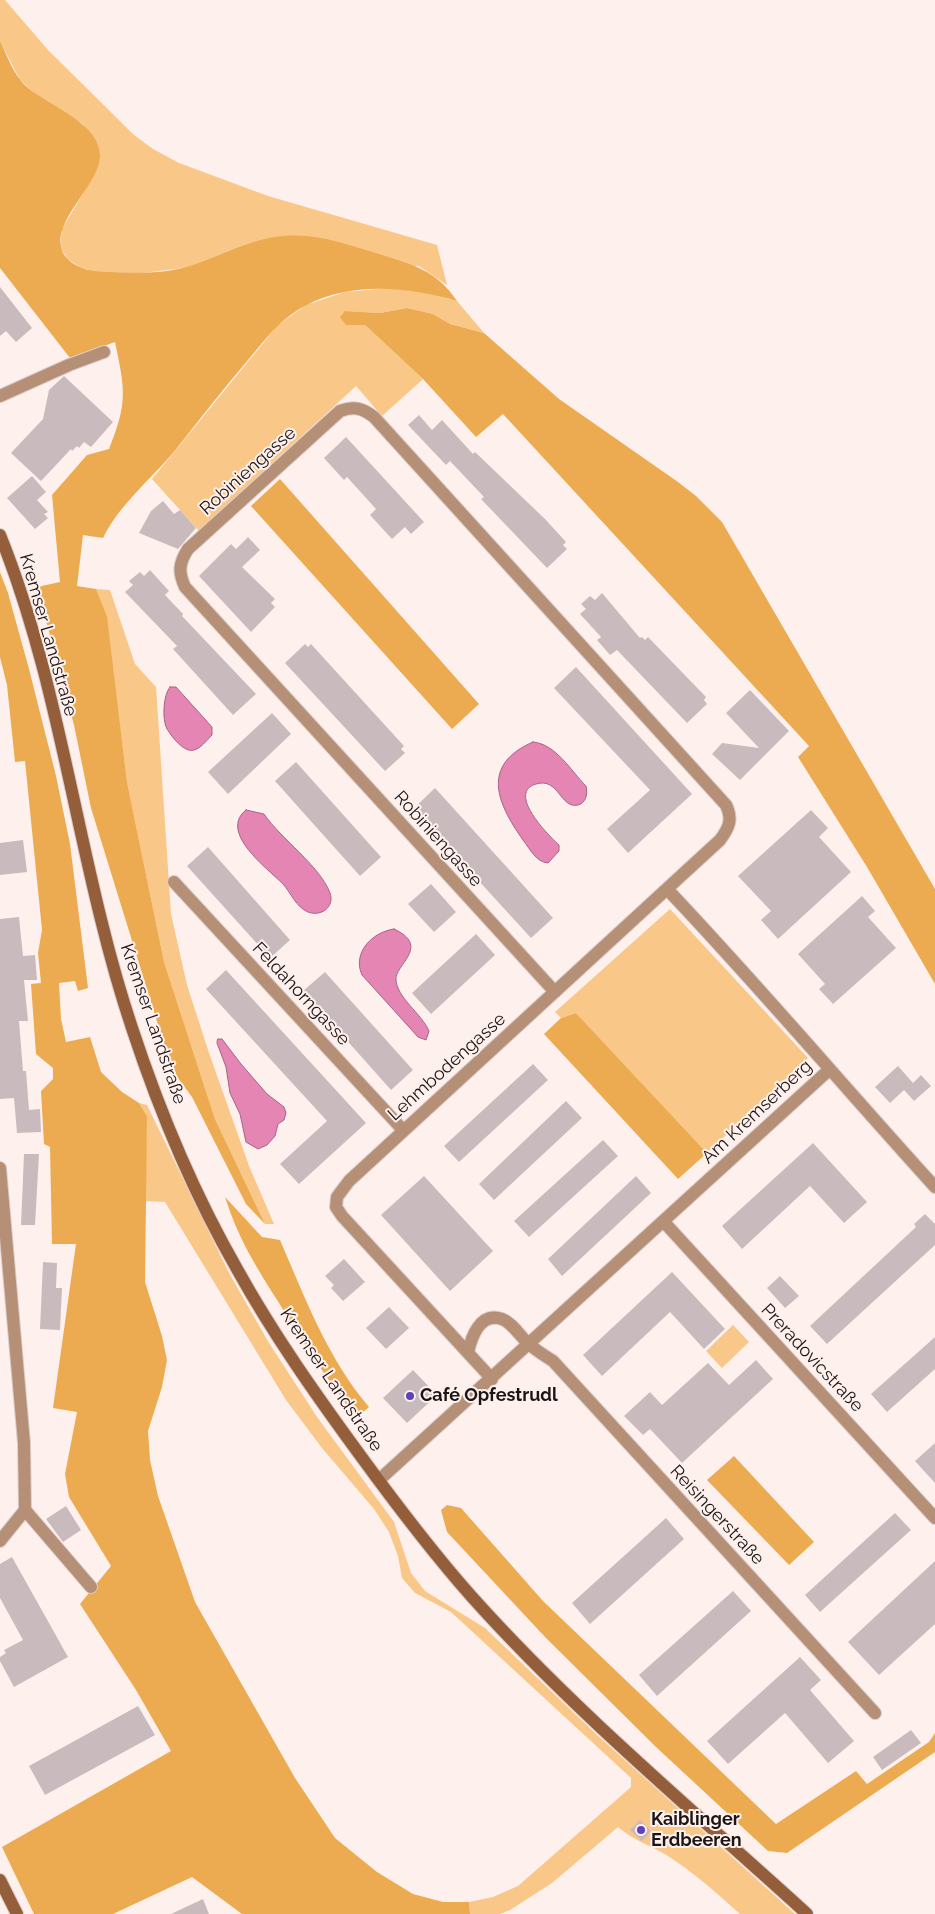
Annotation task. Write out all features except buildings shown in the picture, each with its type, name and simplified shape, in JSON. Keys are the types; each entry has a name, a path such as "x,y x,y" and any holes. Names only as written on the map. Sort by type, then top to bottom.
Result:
{"main road":[{"name":"Kremser Landstraße","path":"0,535 20,588 42,668 114,972 149,1077 196,1191 236,1268 316,1392 379,1480 447,1568 515,1643 603,1728 807,1914"},
{"path":"0,1880 17,1914"}],"street":[{"path":"0,396 104,352"},
{"name":"Robiniengasse","path":"555,992 185,587 179,575 180,561 188,549 340,411 351,407 364,409 374,417 726,805 730,822"},
{"name":"Lehmbodengasse","path":"468,1353 336,1207 338,1197 349,1181 403,1130 720,840 730,822"},
{"name":"Feldahorngasse","path":"174,882 403,1130"},
{"name":"Am Kremserberg","path":"379,1480 830,1070 808,1042 667,888"},
{"path":"830,1070 935,1187"},
{"path":"0,1168 24,1443 25,1510 0,1541"},
{"name":"Preradovicstraße","path":"664,1222 935,1518"},
{"path":"492,1378 468,1353 472,1335 481,1323 491,1318 502,1319 529,1344"},
{"name":"Reisingerstraße","path":"529,1344 553,1361 875,1713"},
{"path":"25,1510 91,1587"}],"shaded area":[{"path":"0,0 5,0 48,50 134,135 153,149 179,163 268,196 437,245 447,285 419,266 183,268 142,273 97,272 80,267 68,259 60,247 62,229 91,180 100,157 83,124 38,96 20,80 0,41"},
{"path":"0,41 21,81 30,90 81,123 91,132 97,143 100,156 97,168 91,181 66,220 61,233 61,245 66,257 76,265 99,271 138,273 165,271 183,268 257,241 283,236 309,236 345,244 415,266 433,276 457,301 419,292 380,289 361,290 323,298 296,311 281,323 261,345 177,448 128,502 110,525 103,538 83,535 77,586 96,589 107,617 127,782 164,962 215,1119 265,1224 246,1204 192,1097 172,1070 91,808 74,725 37,587 60,582 52,495 87,455 109,449 122,407 123,385 115,342 70,358 0,268"},
{"path":"390,288 426,292 457,301 484,333 450,324 433,314 407,308 380,313 345,311 365,325 423,379 382,416 356,386 199,531 152,479 278,325 306,305 345,292"},
{"path":"407,308 433,314 450,324 484,333 559,399 678,482 696,496 722,522 935,889 935,984 867,867 798,757 809,746 503,414 476,437 423,379 365,325 346,325 340,317 345,311 380,313"},
{"path":"280,479 479,704 452,729 251,506"},
{"path":"0,572 8,593 29,669 56,776 70,844 88,988 78,991 75,981 59,983 61,1019 66,1042 90,1037 101,1072 122,1092 139,1103 147,1116 145,1282 162,1336 167,1360 162,1387 148,1431 150,1460 158,1496 195,1602 295,1778 335,1838 377,1872 413,1894 443,1902 469,1902 470,1914 242,1914 192,1877 113,1914 34,1914 2,1847 171,1751 136,1690 80,1604 111,1566 69,1497 65,1474 77,1412 53,1408 76,1244 52,1244 50,1147 44,1144 41,1091 53,1079 53,1068 36,1054 31,984 41,983 38,953 42,930 25,761 15,762 7,685 0,657"},
{"path":"96,589 110,590 135,664 156,687 171,914 187,985 209,1053 249,1166 274,1224 265,1224 215,1119 164,962 127,782 118,710"},
{"path":"170,687 176,687 212,727 212,735 196,749 190,750 182,747 165,725 164,708"},
{"path":"533,742 549,748 563,759 587,789 585,800 581,804 572,805 550,785 544,783 536,784 528,789 526,796 527,805 539,824 559,845 559,851 548,863 540,860 523,840 506,812 498,786 500,773 505,762 516,751"},
{"path":"246,810 264,814 318,873 330,893 331,903 326,910 313,913 304,910 283,884 248,849 241,839 238,829 239,819"},
{"path":"670,909 808,1058 707,1153 576,1013 561,1018 555,1012"},
{"path":"394,929 405,935 410,942 411,948 409,955 397,973 397,986 426,1025 429,1031 426,1040 418,1037 362,975 360,959 366,945 378,934"},
{"path":"576,1013 707,1153 678,1179 544,1034 561,1018"},
{"path":"218,1039 222,1039 267,1094 284,1107 286,1113 284,1120 278,1124 275,1136 267,1145 258,1149 246,1142 240,1114 230,1093 226,1067 217,1043"},
{"path":"139,1103 147,1105 229,1273 269,1343 317,1417 394,1522 411,1573 425,1591 485,1628 597,1735 795,1914 740,1914 678,1863 662,1852 630,1836 618,1827 552,1883 510,1910 500,1914 470,1914 469,1902 493,1897 518,1886 631,1787 631,1778 451,1612 415,1593 402,1578 398,1556 389,1532 374,1509 322,1448 286,1400 165,1202 144,1201 147,1116"},
{"path":"225,1197 262,1237 280,1240 308,1306 329,1348 341,1369 369,1407 356,1418 326,1376 263,1278 248,1252"},
{"path":"733,1325 749,1342 722,1368 706,1351"},
{"path":"734,1456 814,1542 789,1565 707,1480"},
{"path":"447,1505 461,1508 543,1601 776,1824 856,1771 867,1784 929,1742 935,1733 935,1752 787,1853 768,1851 656,1747 546,1638 447,1532 441,1510"}],"place":[{"name":"Café Opfestrudl","path":"410,1396"},
{"name":"Kaiblinger Erdbeeren","path":"641,1830"}]}
